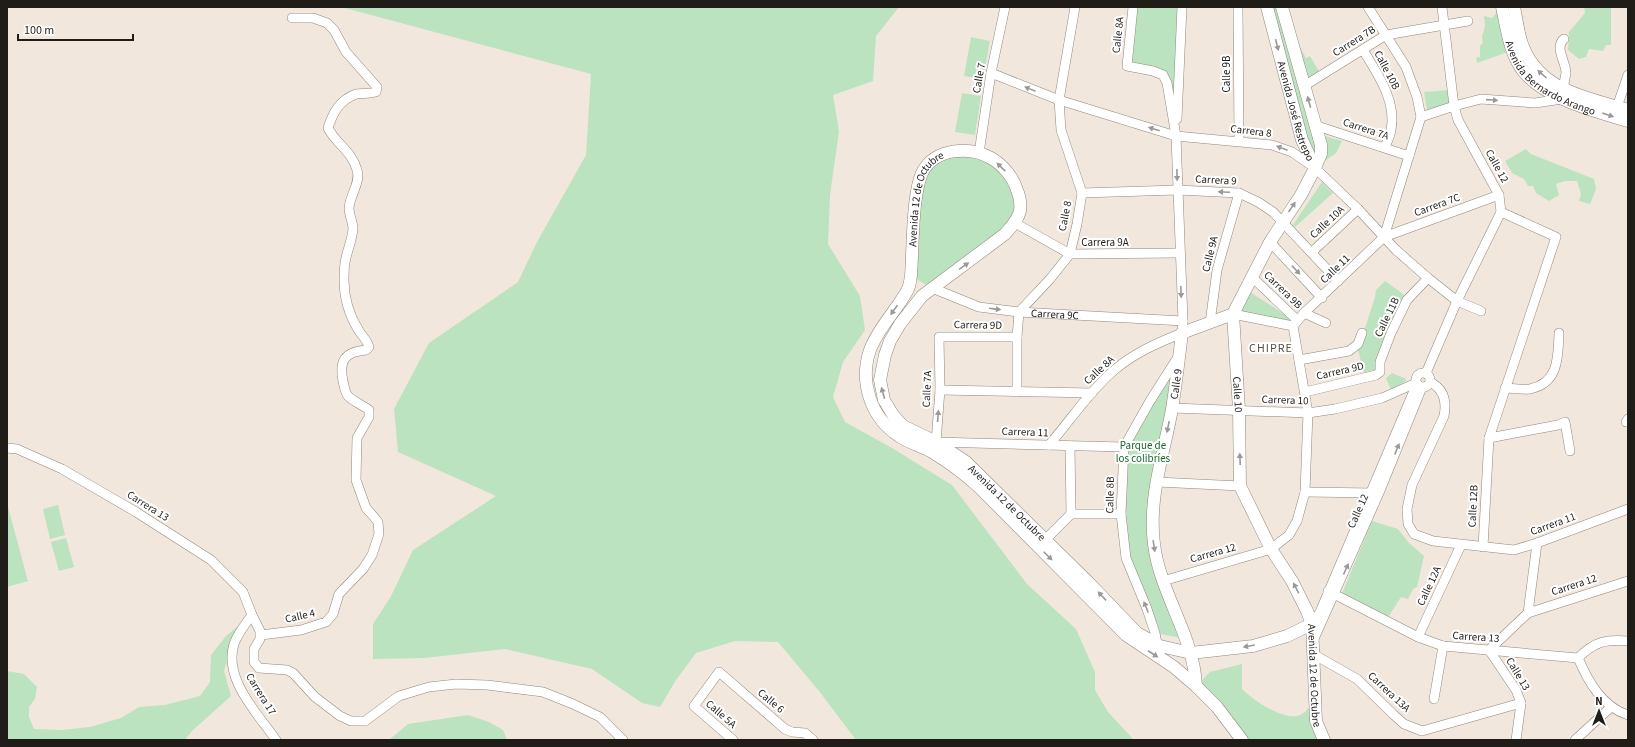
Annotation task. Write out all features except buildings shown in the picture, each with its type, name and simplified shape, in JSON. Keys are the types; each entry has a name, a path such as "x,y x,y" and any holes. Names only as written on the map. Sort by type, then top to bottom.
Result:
{"main road":[{"name":"Avenida José Restrepo","path":"1267,7 1302,140 1315,168"},
{"name":"Avenida José Restrepo","path":"1282,7 1314,125 1321,145 1321,154 1315,168"},
{"name":"Avenida Bernardo Arango","path":"1502,7 1514,54 1519,65 1527,76 1540,87 1562,94 1622,108"},
{"name":"Avenida Bernardo Arango","path":"1514,7 1523,47 1529,59 1538,70 1562,94 1628,121"},
{"name":"Avenida 12 de Octubre","path":"1242,740 1217,707 1196,686 1174,667 1126,635 981,488 934,447 903,426 888,409 881,391 880,380 882,362 890,341 900,324 922,296 998,241 1014,223 1020,213 1021,205 1016,186 1009,174 991,158 979,153 965,151 946,153 936,157 929,162 924,170 920,178 916,196 911,276 908,289 885,322 871,349 867,362 867,383 870,400 874,410 887,426 900,436 934,447 966,462 1137,633 1157,644 1178,651 1191,653 1253,646 1287,636 1312,624 1316,721 1324,740"},
{"path":"1233,314 1270,242 1301,195 1315,168"},
{"name":"Carrera 9C","path":"1182,327 1210,323 1233,314"},
{"name":"Calle 10","path":"1233,314 1240,486 1270,549 1292,581 1312,624"},
{"name":"Calle 9","path":"1182,327 1172,408 1157,482 1152,527 1158,566 1191,653 1196,686"},
{"path":"1287,636 1313,648"}],"street":[{"name":"Calle 7","path":"979,153 991,73 1005,7"},
{"name":"Calle 8","path":"1019,312 1050,279 1070,254 1077,224 1082,193 1061,130 1059,100 1075,7"},
{"name":"Calle 8A","path":"1133,7 1127,66 1153,71 1163,75"},
{"path":"1176,136 1182,7"},
{"name":"Calle 9B","path":"1238,7 1239,141"},
{"name":"Calle 11","path":"1295,323 1384,237 1421,117 1417,97 1406,67 1368,7"},
{"name":"Calle 12","path":"1442,7 1454,106 1458,120 1499,195 1501,212"},
{"name":"Calle 4","path":"261,635 301,630 326,622 333,614 339,594 363,569 372,555 379,534 378,522 366,508 356,480 357,438 369,418 369,410 348,396 344,386 341,366 347,355 354,351 366,350 369,346 367,340 360,332 348,309 344,280 345,259 351,243 353,228 350,208 358,171 353,158 334,138 328,128 340,103 358,94 376,92 377,87 346,52 334,30 327,23 313,18 292,18"},
{"name":"Carrera 7B","path":"1304,86 1386,35 1468,22"},
{"path":"1421,117 1481,99 1535,103 1562,94 1566,72 1560,42 1564,39"},
{"name":"Calle 10B","path":"1363,50 1387,94 1391,108 1391,130 1385,147"},
{"name":"Carrera 8","path":"991,73 1059,100 1176,136 1272,144 1292,152 1315,168 1358,209 1396,250 1428,278 1457,300 1481,311"},
{"name":"Calle 9","path":"1163,75 1167,84 1176,136 1182,327"},
{"path":"1622,108 1628,76"},
{"name":"Carrera 7A","path":"1314,125 1409,156"},
{"name":"Carrera 9","path":"1082,193 1178,190 1239,193 1258,202 1273,212 1338,281"},
{"name":"Calle 9A","path":"1210,323 1217,270 1239,193"},
{"name":"Carrera 7C","path":"1384,237 1499,195"},
{"name":"Calle 10A","path":"1312,252 1358,209"},
{"path":"1426,373 1457,300 1501,212"},
{"name":"Calle 12B","path":"1483,547 1488,438 1556,237 1501,212"},
{"name":"Carrera 9A","path":"1014,223 1070,254 1180,253"},
{"path":"1270,242 1322,298"},
{"name":"Carrera 9B","path":"1252,277 1295,323"},
{"name":"Calle 11B","path":"1380,372 1380,362 1391,333 1407,300 1428,278"},
{"name":"Carrera 9C","path":"932,288 979,307 1182,327"},
{"path":"1017,392 1017,337 1019,312"},
{"name":"Carrera 9B","path":"1304,313 1326,323"},
{"path":"1233,314 1295,323 1299,360 1308,413 1305,492 1297,521 1289,535 1270,549"},
{"name":"Calle 8A","path":"1049,445 1092,392 1112,372 1151,345 1182,327"},
{"path":"1299,360 1349,351 1358,344 1362,333"},
{"path":"1505,388 1529,389 1542,385 1552,377 1558,356 1559,333"},
{"name":"Calle 7A","path":"934,447 940,390 939,337"},
{"name":"Carrera 9D","path":"939,337 1017,337"},
{"name":"Calle 8B","path":"1157,644 1147,609 1126,558 1121,514 1124,447 1150,401 1179,355"},
{"name":"Carrera 9D","path":"1305,392 1376,375 1380,372"},
{"path":"1426,373 1430,379 1430,382 1443,392 1446,404 1444,416 1412,485 1406,509 1408,524 1414,534 1433,541 1483,547"},
{"path":"1426,373 1419,374 1417,376 1419,385 1425,387 1430,382"},
{"name":"Calle 12","path":"1313,648 1332,592 1374,493 1413,393 1419,385"},
{"name":"Carrera 10","path":"1172,408 1308,413 1335,409 1382,398 1419,385"},
{"path":"940,390 1092,392"},
{"path":"1488,438 1558,425 1565,422 1570,451"},
{"name":"Carrera 11","path":"934,447 1049,445 1124,447"},
{"path":"1070,446 1071,514"},
{"name":"Carrera 13","path":"7,448 16,449 62,469 136,512 211,560 243,592 261,635"},
{"path":"1157,482 1240,486"},
{"path":"1305,492 1374,493"},
{"name":"Carrera 11","path":"1483,547 1514,550 1628,509"},
{"path":"1045,540 1071,514 1121,514"},
{"path":"1489,650 1528,613 1537,543"},
{"name":"Calle 12A","path":"1418,636 1461,545"},
{"name":"Carrera 12","path":"1163,581 1270,549"},
{"name":"Carrera 12","path":"1528,613 1628,581"},
{"name":"Calle 12","path":"1312,624 1332,592"},
{"name":"Carrera 13","path":"1332,592 1418,636 1443,646 1578,658"},
{"name":"Carrera 17","path":"252,615 240,632 234,645 232,657 234,670 237,683 243,694 276,740"},
{"path":"261,635 254,650 254,662 259,668 287,670 293,673 315,697 340,716 351,721 365,721 399,696 429,687 456,684 487,685 543,692 573,704 600,718 623,740"},
{"path":"1628,641 1604,641 1587,649 1578,658 1586,676 1611,707 1628,715"},
{"path":"1434,699 1443,646"},
{"name":"Carrera 13A","path":"1313,648 1357,679 1404,724 1422,731"},
{"name":"Calle 13","path":"1489,650 1516,690 1521,703 1516,740"},
{"name":"Calle 5A","path":"719,672 694,706 733,740"},
{"name":"Calle 6","path":"719,672 785,729 792,732 805,733 813,740"},
{"path":"1420,740 1422,731 1521,703"},
{"path":"1575,740 1611,707"}],"green space":[{"path":"341,7 899,7 876,36 873,81 833,95 839,131 830,195 828,244 860,296 865,330 843,362 833,397 845,422 892,448 952,485 1027,584 1076,629 1095,672 1095,690 1108,712 1134,740 856,740 819,691 778,642 735,641 696,653 676,680 660,707 642,703 592,669 505,649 424,658 373,659 373,624 390,598 413,550 496,496 398,452 394,409 429,343 518,282 537,242 586,155 591,74"},
{"path":"1132,7 1182,7 1176,136 1164,74 1131,61"},
{"path":"1273,7 1278,7 1321,135 1342,141 1336,153 1315,168"},
{"path":"1584,7 1611,7 1611,45 1606,45 1603,51 1589,49 1586,57 1579,59 1568,50 1569,32 1585,13"},
{"path":"1497,12 1508,52 1477,63 1476,58 1480,57 1480,46 1483,43 1482,37 1485,26 1484,16 1492,18"},
{"path":"971,37 990,41 983,79 964,76"},
{"path":"1299,45 1306,58 1310,56 1320,73 1307,81"},
{"path":"1449,90 1451,105 1427,110 1424,92"},
{"path":"962,93 981,96 975,135 955,132"},
{"path":"1526,149 1531,154 1594,179 1596,189 1590,204 1579,201 1581,194 1577,181 1565,181 1556,184 1559,195 1549,201 1536,193 1533,186 1528,186 1524,179 1512,173 1505,161"},
{"path":"979,153 1016,186 1015,223 932,288 911,276 916,196 937,157"},
{"path":"1322,182 1333,193 1295,227 1293,225"},
{"path":"1385,281 1407,297 1380,368 1365,377 1358,350 1376,290"},
{"path":"1245,289 1298,323 1233,314"},
{"name":"Parque de los colibríes","path":"1179,355 1152,527 1181,638 1155,633 1126,558 1124,447"},
{"path":"1392,373 1406,379 1406,381 1391,390 1386,378"},
{"path":"7,503 28,581 7,587"},
{"path":"58,505 65,535 50,539 43,509"},
{"path":"1372,521 1398,529 1408,542 1424,556 1417,587 1413,589 1408,599 1401,597 1387,619 1341,596"},
{"path":"66,538 74,567 59,571 51,542"},
{"path":"237,627 224,671 231,696 192,731 185,740 7,740 7,671 24,674 37,687 35,699 29,707 29,717 34,729 62,730 90,727 121,718 139,707 165,705 200,696 210,682 211,655 226,636"},
{"path":"1242,664 1242,689 1275,712 1283,715 1297,716 1304,712 1314,702 1324,740 1242,740 1217,707 1201,681 1210,672"},
{"path":"468,715 489,722 503,730 507,740 389,740 408,724"}],"district":[{"name":"CHIPRE","path":"1271,348"}]}
